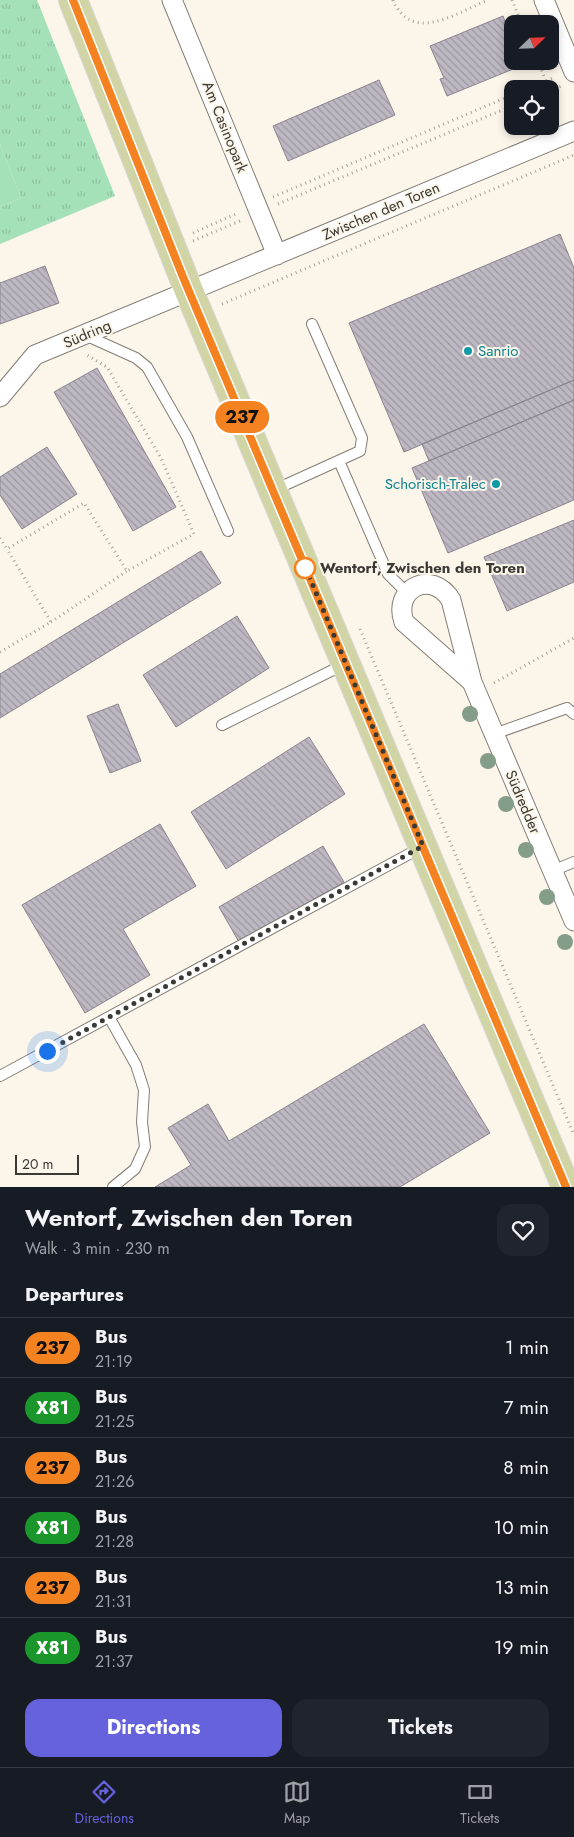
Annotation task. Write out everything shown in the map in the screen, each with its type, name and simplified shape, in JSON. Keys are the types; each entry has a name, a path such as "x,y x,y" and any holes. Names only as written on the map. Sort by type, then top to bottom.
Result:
{"main road":[{"path":"73,0 201,286 273,491 566,1187"}],"street":[{"name":"Am Casinopark","path":"172,0 277,255"},
{"path":"544,0 574,71"},
{"name":"Zwischen den Toren","path":"201,286 574,131"},
{"name":"Südring","path":"0,397 35,355 201,286"},
{"name":"Südredder","path":"472,682 408,628 401,609 407,593 419,585 434,585 446,592 452,604 472,682 574,921"}],"lane":[{"path":"273,491 360,451 362,438 312,324"},
{"path":"84,335 136,358 147,367 187,437 228,531"},
{"path":"339,461 388,574 407,593"},
{"path":"222,725 346,663"},
{"path":"494,734 567,708 574,714"},
{"path":"0,1076 423,846"},
{"path":"552,870 574,862"},
{"path":"109,1017 136,1064 144,1090 142,1122 145,1147 136,1170 113,1187"}],"path":[{"path":"393,0 406,18 420,24 436,21 488,0"},
{"path":"512,0 518,15"},
{"path":"549,80 574,71"},
{"path":"196,240 258,208 504,99"},
{"path":"193,233 504,109"},
{"path":"222,304 574,155"},
{"path":"189,224 199,248"},
{"path":"201,286 222,304 226,313"},
{"path":"0,652 51,622 127,571 194,534 161,458 107,366 64,343"},
{"path":"7,549 84,503 127,571"},
{"path":"0,538 51,622"},
{"path":"358,625 574,1135"},
{"path":"472,682 489,686 574,638"}],"green space":[{"path":"0,0 37,0 115,196 0,244 0,207 21,198 0,144"},
{"path":"0,144 21,198 0,207"}],"building":[{"path":"503,16 504,70 511,70 447,96 440,79 444,78 430,46"},
{"path":"379,80 395,115 288,161 273,126"},
{"name":"Sanrio","path":"560,234 574,268 574,380 404,452 349,323"},
{"path":"45,266 59,303 0,324 0,283"},
{"path":"97,368 176,507 133,531 54,392"},
{"path":"574,380 574,400 429,461 422,444"},
{"name":"Schorisch-Tralec","path":"574,400 574,500 448,553 412,468"},
{"path":"47,447 77,494 22,529 0,495 0,477"},
{"path":"574,520 574,582 507,611 484,557"},
{"path":"201,551 221,583 0,718 0,674"},
{"path":"237,616 269,668 176,727 143,675"},
{"path":"118,704 141,761 110,773 87,716"},
{"path":"309,737 345,794 226,869 191,812"},
{"path":"160,824 196,886 123,929 150,975 85,1013 22,905"},
{"path":"323,846 344,882 239,942 219,907"},
{"path":"424,1024 490,1133 400,1187 155,1187 191,1165 168,1128 208,1104 229,1141"}],"bus line":[{"name":"237","path":"73,0 183,277 566,1187"}],"place":[{"name":"Sanrio","path":"468,351"},
{"name":"Schorisch-Tralec","path":"496,484"},
{"name":"Wentorf, Zwischen den Toren","path":"305,568"}],"route":[{"path":"47,1051 423,846 303,562 305,568"}]}
